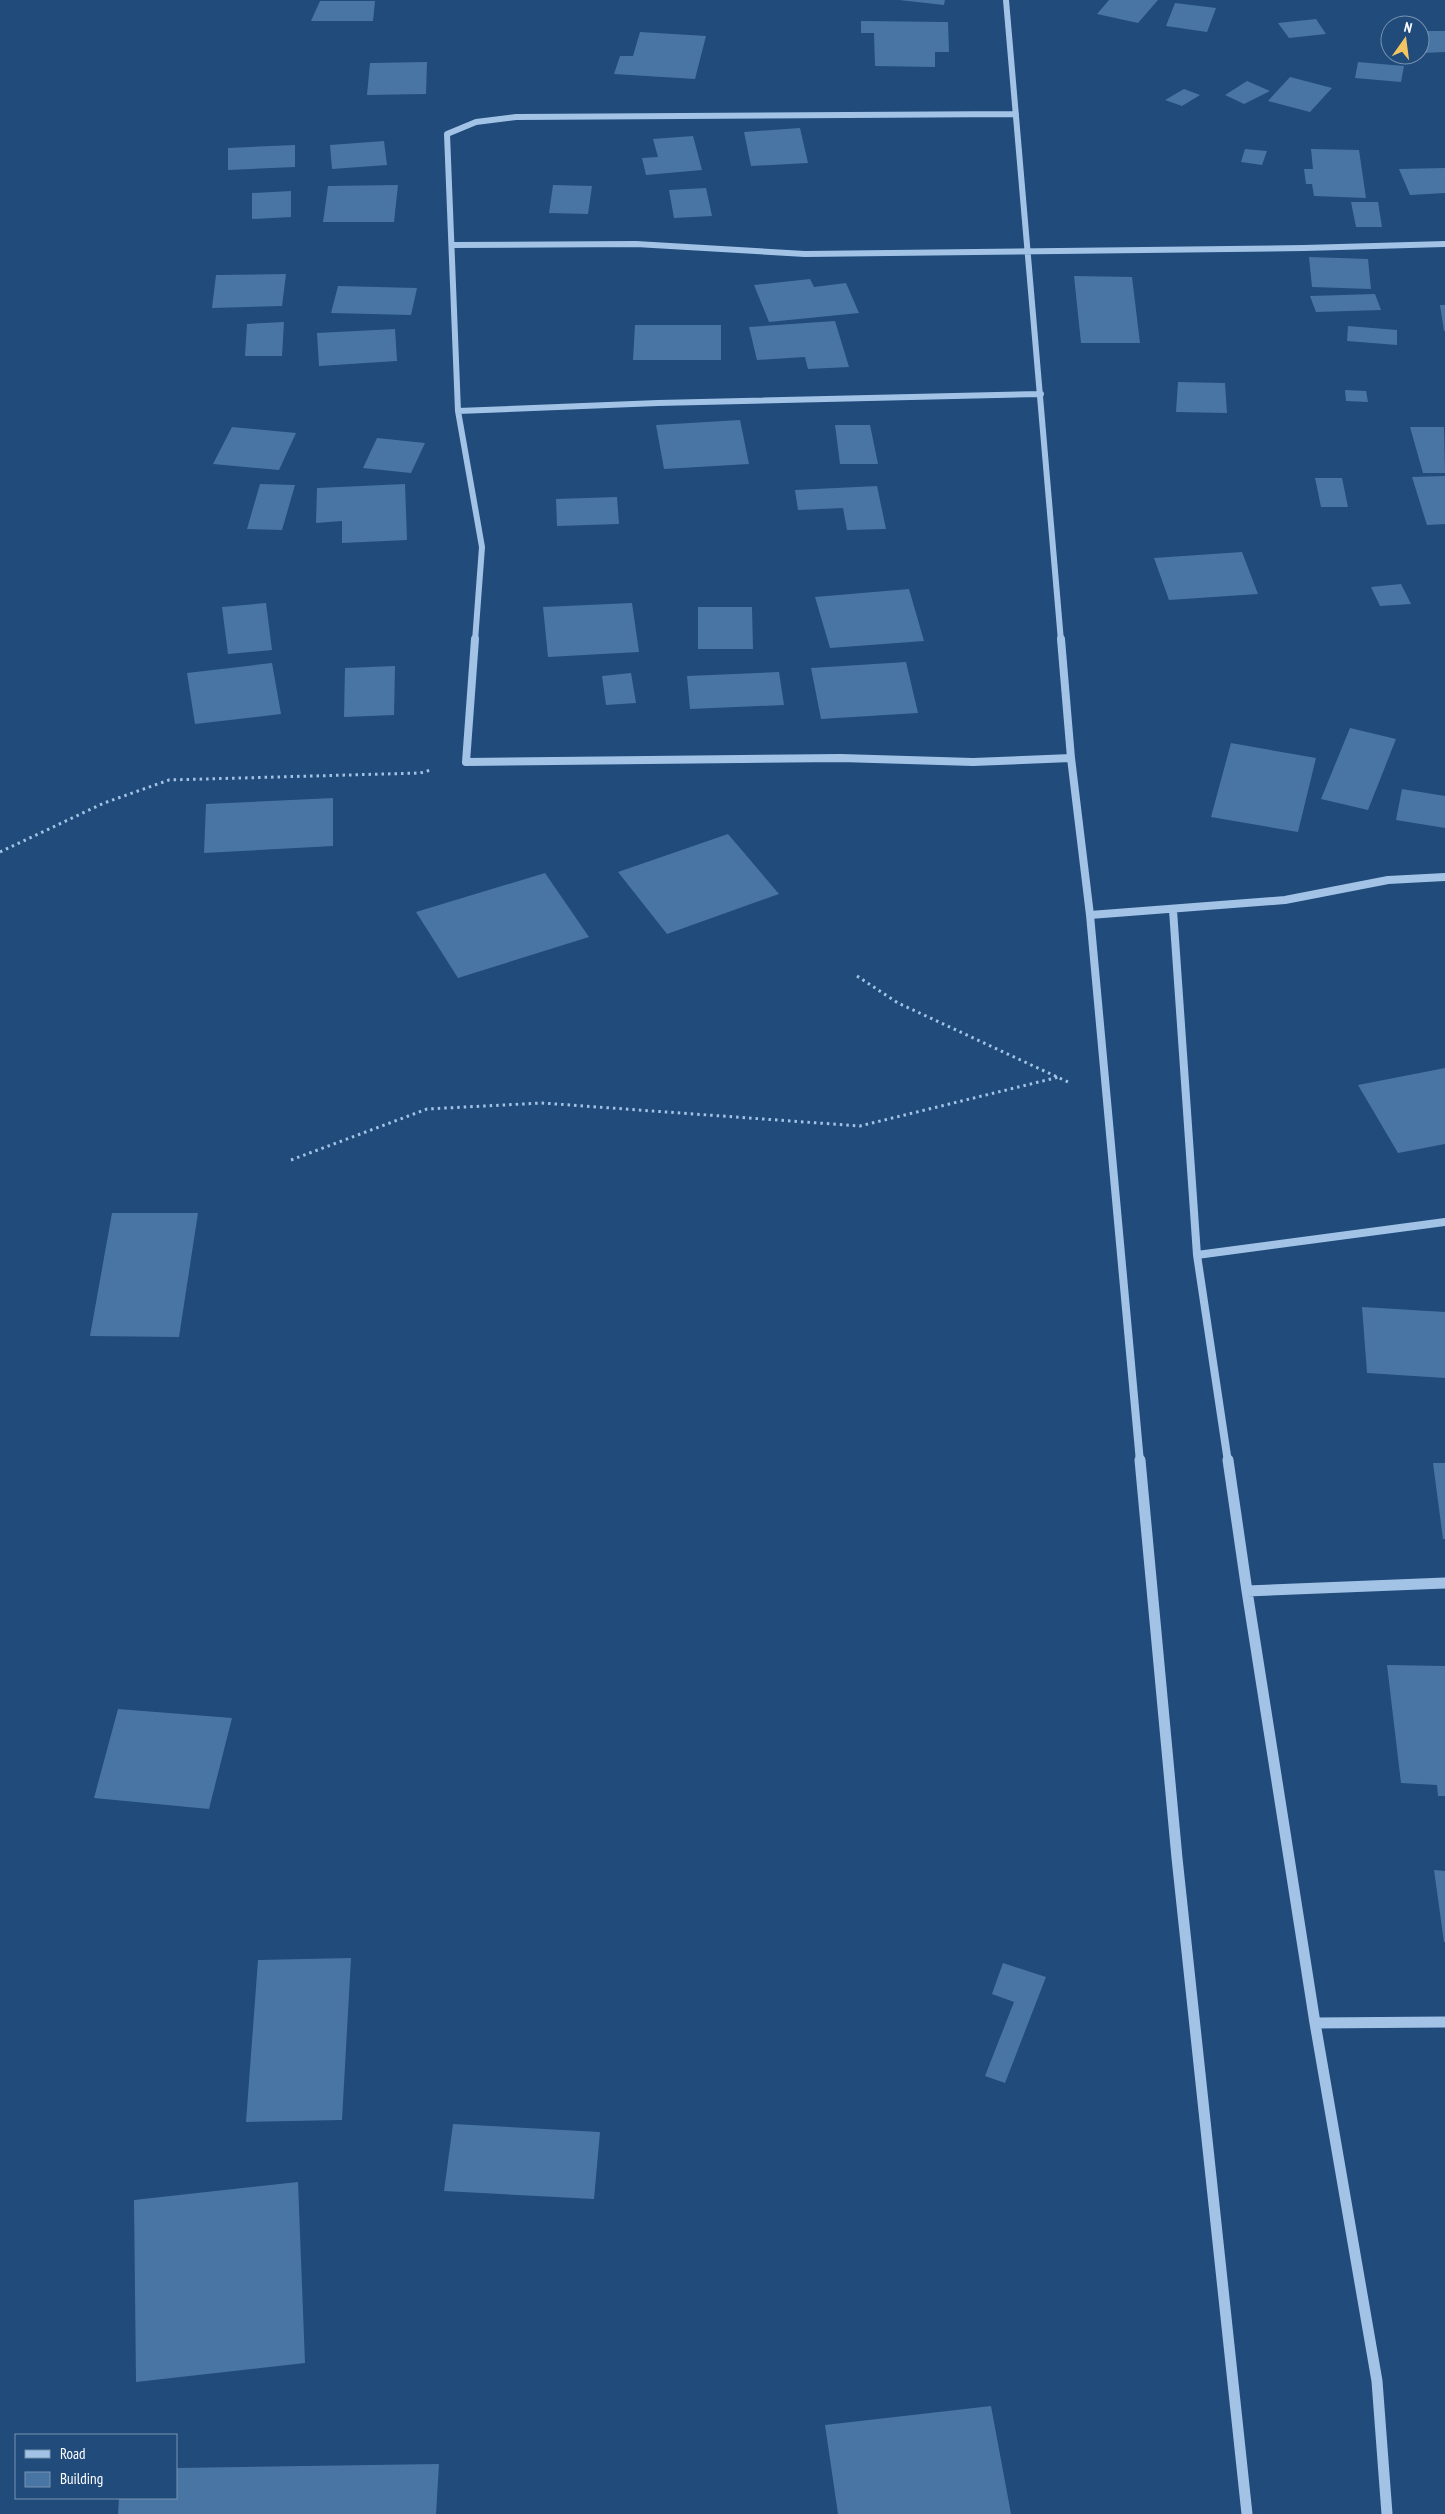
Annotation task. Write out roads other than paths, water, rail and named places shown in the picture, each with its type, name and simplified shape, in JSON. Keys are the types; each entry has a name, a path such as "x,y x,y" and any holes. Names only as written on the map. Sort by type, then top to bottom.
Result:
{"street":[{"path":"1006,0 1029,250 1071,758 1090,915 1176,1848 1247,2514"},
{"path":"1016,114 516,117 476,122 447,134 458,411 482,547 466,762 841,758 973,762 1071,758"},
{"path":"452,245 636,244 805,254 1304,248 1445,244"},
{"path":"458,411 658,403 1041,394"},
{"path":"1090,915 1284,900 1388,880 1445,877"},
{"path":"1173,910 1197,1255 1247,1591 1315,2022 1377,2381 1387,2514"},
{"path":"1197,1255 1445,1222"},
{"path":"1247,1591 1445,1582"},
{"path":"1315,2022 1445,2022"}]}
